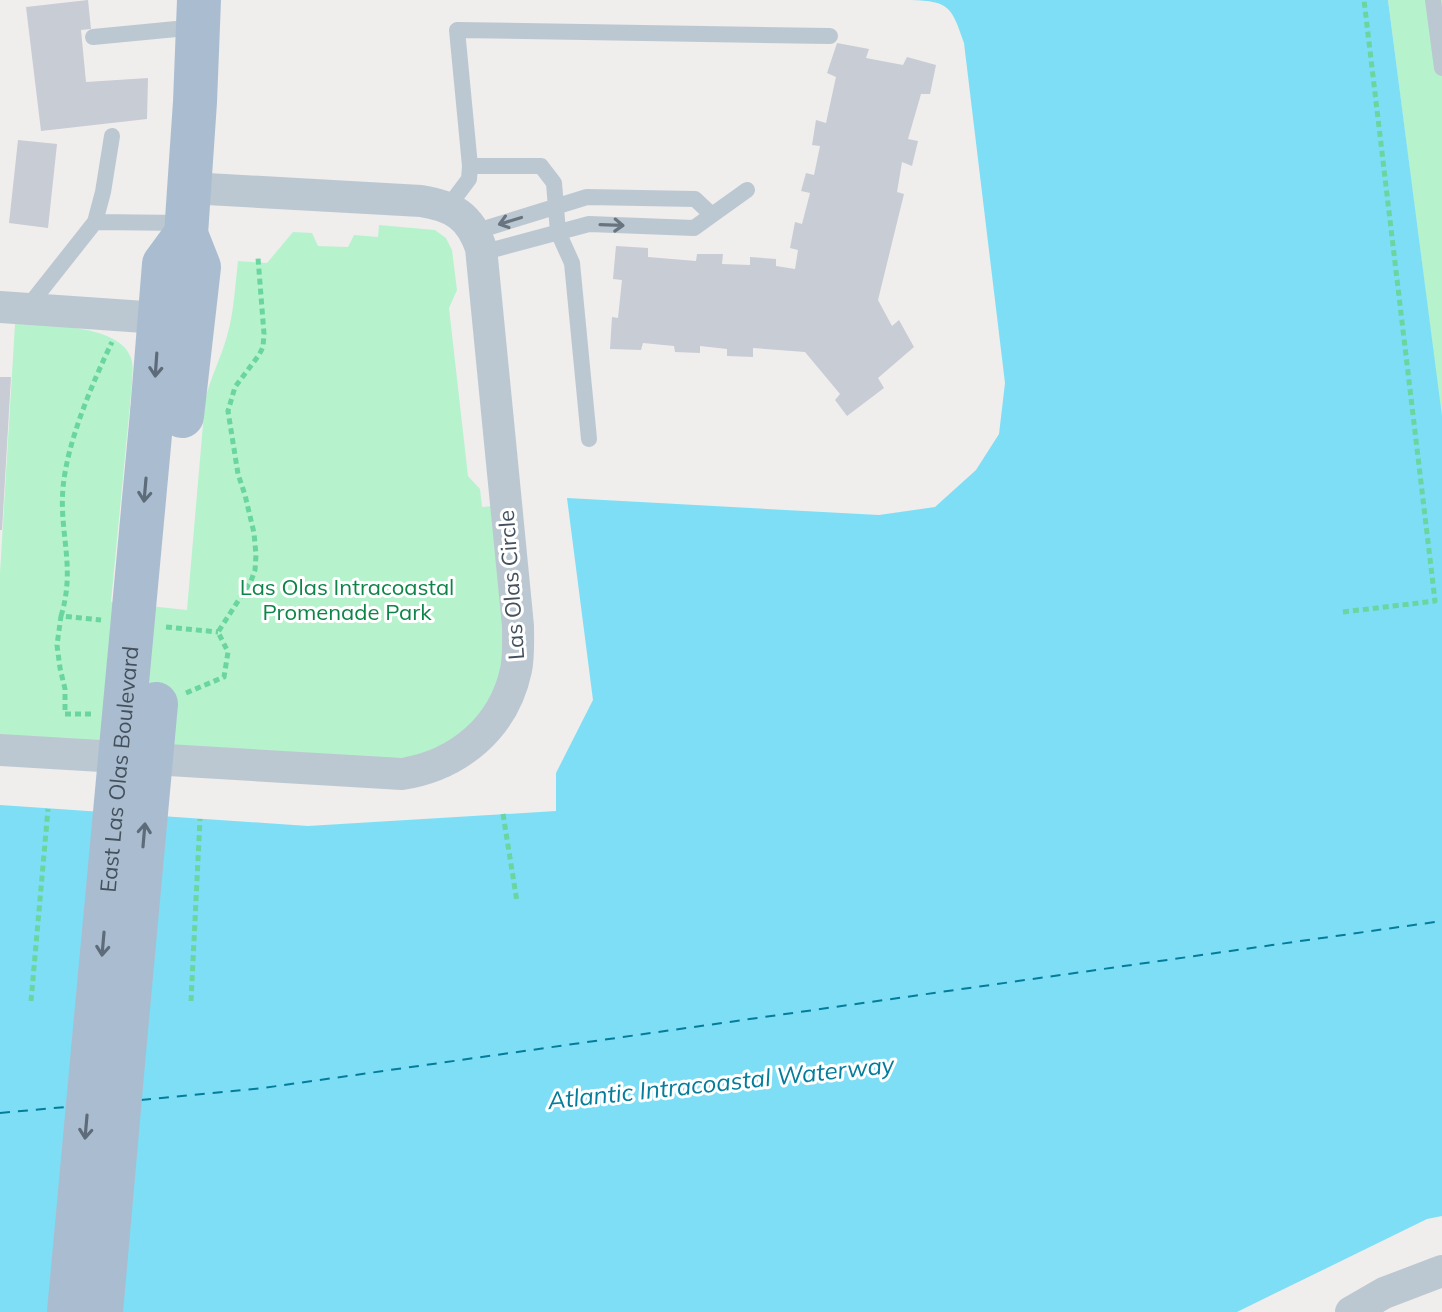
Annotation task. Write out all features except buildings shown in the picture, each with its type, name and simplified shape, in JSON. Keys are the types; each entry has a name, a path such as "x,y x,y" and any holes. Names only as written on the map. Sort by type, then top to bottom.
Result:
{"main road":[{"name":"East Las Olas Boulevard","path":"69,1312 167,414 199,267 187,215 198,14"},
{"name":"East Las Olas Boulevard","path":"101,1312 167,414 159,318 164,264 187,215"}],"street":[{"path":"187,215 421,201 448,207 468,222 478,242"},
{"name":"Las Olas Circle","path":"0,750 402,774 441,764 476,741 503,708 517,668 518,649 478,242"},
{"path":"13,308 159,318"},
{"path":"1351,1312 1384,1293 1442,1271"}],"lane":[{"path":"1433,0 1442,68"},
{"path":"93,37 198,14"},
{"path":"448,207 469,179 470,166 457,30 830,36"},
{"path":"13,308 95,222 112,136"},
{"path":"470,166 541,166 554,183 558,232 572,263 589,439"},
{"path":"478,242 558,232 589,224 694,228 747,190"},
{"path":"478,242 587,197 695,199 712,215"},
{"path":"95,222 187,215"}],"path":[{"path":"1343,612 1435,601 1364,0"},
{"path":"218,632 255,570 254,533 238,474 228,411 235,387 263,347 258,258"},
{"path":"93,714 65,714 65,689 57,645 68,568 63,489 66,469 94,379 116,334"},
{"path":"61,616 108,621"},
{"path":"155,625 218,632"},
{"path":"183,694 224,677 228,652 218,632"},
{"path":"31,1001 48,809"},
{"path":"503,814 517,902"},
{"path":"191,1001 200,819"}],"green space":[{"path":"1388,0 1442,0 1442,420"},
{"name":"Las Olas Intracoastal Promenade Park","path":"379,225 435,230 446,238 452,250 457,290 449,308 468,476 480,489 482,507 493,506 508,653 493,702 461,737 416,756 389,759 0,739 0,573 15,324 62,326 97,333 112,338 124,347 131,358 132,384 111,602 187,610 205,401 225,344 238,261 267,263 293,232 312,233 318,246 348,247 354,235 378,237"}],"water":[{"name":"Atlantic Intracoastal Waterway","path":"911,0 1388,0 1442,416 1442,1216 1427,1219 1237,1312 0,1312 0,805 308,826 556,811 556,773 593,700 567,498 879,515 935,507 976,470 999,434 1005,383 964,43 948,9 934,2"}],"ferry route":[{"path":"141,1100 263,1088 1442,921"},
{"path":"0,1113 66,1107"}]}
